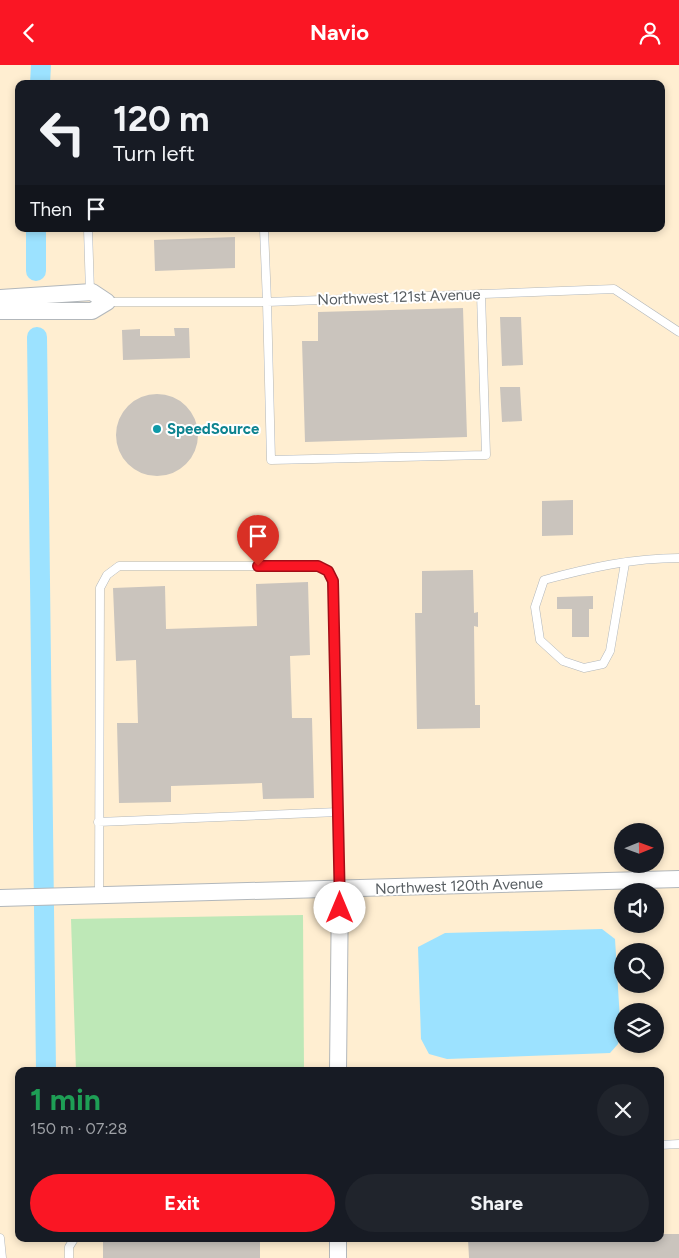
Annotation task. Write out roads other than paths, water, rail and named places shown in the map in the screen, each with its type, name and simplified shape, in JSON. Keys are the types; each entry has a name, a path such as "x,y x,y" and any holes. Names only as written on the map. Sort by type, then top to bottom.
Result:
{"street":[{"path":"0,298 90,293"},
{"name":"Northwest 121st Avenue","path":"90,293 107,302"},
{"name":"Northwest 121st Avenue","path":"0,311 92,311 107,302"},
{"name":"Northwest 120th Avenue","path":"0,898 679,879"},
{"path":"338,1067 340,889"},
{"path":"338,1242 338,1258"}],"lane":[{"path":"88,232 90,293"},
{"path":"264,232 271,460 486,455 481,294"},
{"name":"Northwest 121st Avenue","path":"107,302 267,302 614,289 679,332"},
{"path":"625,563 610,651 603,664 584,668 563,661 540,640 535,607 544,580 583,569 625,563 679,558"},
{"path":"99,895 100,588 107,575 119,567 318,566 328,571 333,581 340,889"},
{"path":"98,822 338,812"},
{"path":"664,1145 679,1144"},
{"path":"0,1238 2,1258"},
{"path":"69,1258 69,1247 72,1242"}],"water":[{"path":"602,929 615,939 614,993 618,993 619,1003 614,1003 614,1048 610,1053 447,1059 429,1054 421,1039 418,947 445,933"}],"waterway":[{"path":"40,80 41,65"},
{"path":"36,232 36,271"},
{"path":"37,337 46,1067"}],"place":[{"name":"SpeedSource","path":"157,429"}]}
